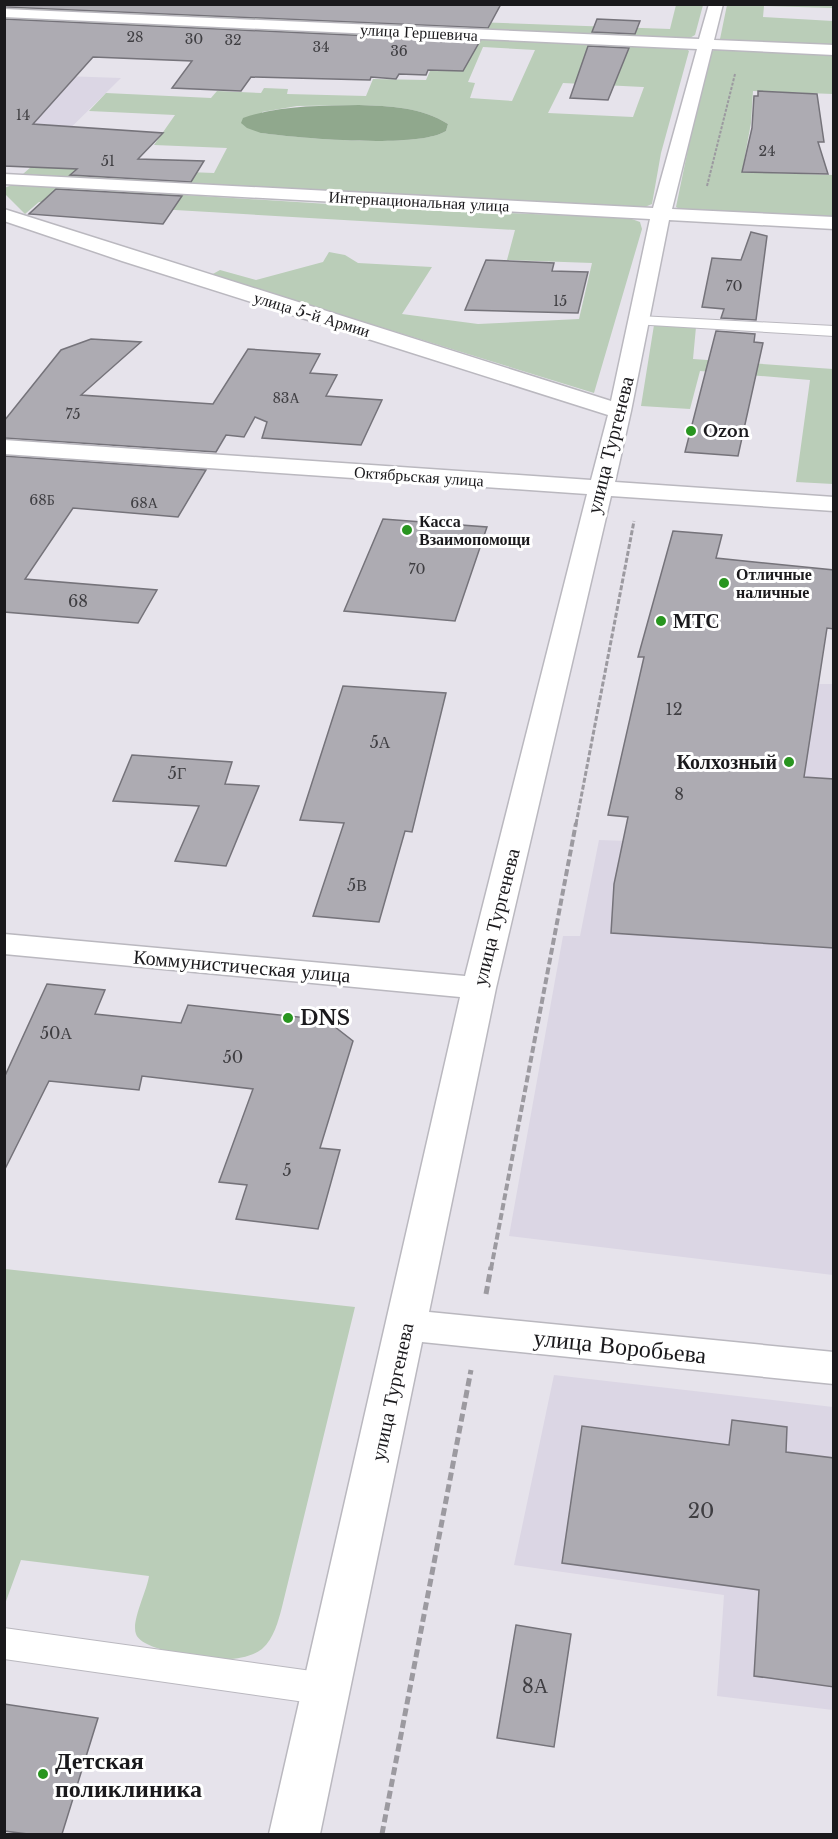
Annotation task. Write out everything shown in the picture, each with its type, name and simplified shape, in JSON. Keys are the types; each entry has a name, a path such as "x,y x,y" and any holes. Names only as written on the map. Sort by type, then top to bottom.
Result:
{"street":[{"name":"улица Тургенева","path":"294,1834 479,988 620,411 661,214 716,4"},
{"name":"улица Гершевича","path":"4,13 834,50"},
{"name":"Интернациональная улица","path":"4,179 834,223"},
{"name":"улица 5-й Армии","path":"4,215 129,257 620,411"},
{"name":"Октябрьская улица","path":"4,447 834,504"},
{"name":"Коммунистическая улица","path":"4,944 479,988"},
{"name":"улица Воробьева","path":"407,1325 834,1368"}],"lane":[{"path":"639,321 834,331"},
{"path":"4,1643 326,1689"}],"path":[{"path":"699,216 741,46"},
{"path":"382,1834 639,491"}],"shaded area":[{"path":"5,5 670,29 676,5 703,5 695,35 688,39 5,10"},
{"path":"727,5 833,5 833,8 764,6 763,17 833,21 833,47 724,42 720,39"},
{"path":"5,15 685,48 689,51 661,153 652,204 640,209 322,194 23,174 32,166 214,173 227,148 154,145 175,115 89,111 106,93 211,98 217,91 261,93 264,88 288,89 287,94 366,96 373,79 426,80 441,46 5,26","holes":["483,47 535,50 512,101 470,98 475,83 468,82","563,83 644,87 633,117 548,113","297,106 394,107 427,114 448,124 446,131 410,140 357,141 261,133 262,112"]},
{"path":"718,48 833,52 833,94 753,91 751,123 742,172 833,175 833,220 683,211 676,207 699,96 711,52"},
{"path":"5,74 121,78 32,166"},
{"path":"359,105 416,111 448,124 446,131 432,136 410,140 357,141 261,133 241,123 243,118 286,108"},
{"path":"15,184 406,209 629,218 640,222 642,229 594,393 211,275 220,270 256,280 323,262 329,252 345,255 358,263 432,267 402,314 478,324 579,319 592,263 507,260 515,230 39,202 25,214 5,194 4,188"},
{"path":"654,325 696,327 693,359 833,369 833,484 796,482 810,380 700,371 690,409 641,406"},
{"path":"773,684 833,684 833,1275 509,1236 563,936 580,936 599,840 714,844"},
{"path":"5,1269 355,1307 280,1613 273,1635 262,1649 250,1655 227,1659 206,1658 150,1646 136,1634 135,1628 149,1576 21,1560 5,1604"},
{"path":"554,1375 833,1407 833,1710 717,1696 724,1595 514,1565"}],"building":[{"path":"4,4 501,4 488,28 4,7"},
{"path":"4,19 480,41 463,71 428,70 426,75 399,74 396,79 371,77 370,80 251,77 241,91 172,88 192,61 93,57 33,124 163,133 138,159 204,161 191,182 70,175 77,169 4,166"},
{"path":"597,19 640,21 635,34 592,32"},
{"path":"588,46 629,48 608,100 570,98"},
{"path":"758,91 817,94 824,142 818,142 828,174 742,172 752,128 754,96 758,96"},
{"path":"56,189 182,196 163,224 29,214"},
{"path":"751,232 767,236 756,320 721,318 724,309 702,307 712,258 741,260"},
{"path":"486,260 554,263 552,271 588,272 578,313 465,310"},
{"path":"716,331 755,334 754,342 763,343 738,456 685,452"},
{"path":"91,339 141,342 81,395 213,404 248,349 320,354 310,373 337,375 326,396 382,400 361,445 262,438 267,422 255,417 244,437 226,435 216,452 4,438 4,421 61,350"},
{"path":"4,456 206,470 178,517 73,508 25,579 157,590 138,623 4,612"},
{"path":"383,519 487,527 455,621 344,611"},
{"path":"673,531 722,535 716,558 834,570 834,629 827,628 804,777 834,779 834,948 611,933 614,884 628,817 608,815 644,657 638,657"},
{"path":"343,686 446,693 412,832 405,831 379,922 313,916 344,823 300,820"},
{"path":"132,755 232,762 225,784 259,786 226,866 175,861 199,806 113,801"},
{"path":"47,984 105,990 95,1014 181,1023 188,1005 326,1020 353,1041 320,1148 340,1150 318,1229 236,1219 247,1185 219,1182 253,1089 142,1076 139,1090 49,1081 4,1171 4,1078"},
{"path":"732,1420 787,1427 786,1452 834,1458 834,1687 754,1676 759,1590 562,1563 582,1426 729,1445"},
{"path":"516,1625 571,1634 554,1747 497,1738"},
{"name":"Детская поликлиника","path":"4,1704 98,1718 62,1834 4,1831"}],"place":[{"name":"Ozon","path":"691,431"},
{"name":"Касса Взаимопомощи","path":"407,530"},
{"name":"Отличные наличные","path":"724,583"},
{"name":"МТС","path":"661,621"},
{"name":"Колхозный","path":"789,762"},
{"name":"DNS","path":"288,1018"},
{"name":"Детская поликлиника","path":"43,1774"}]}
